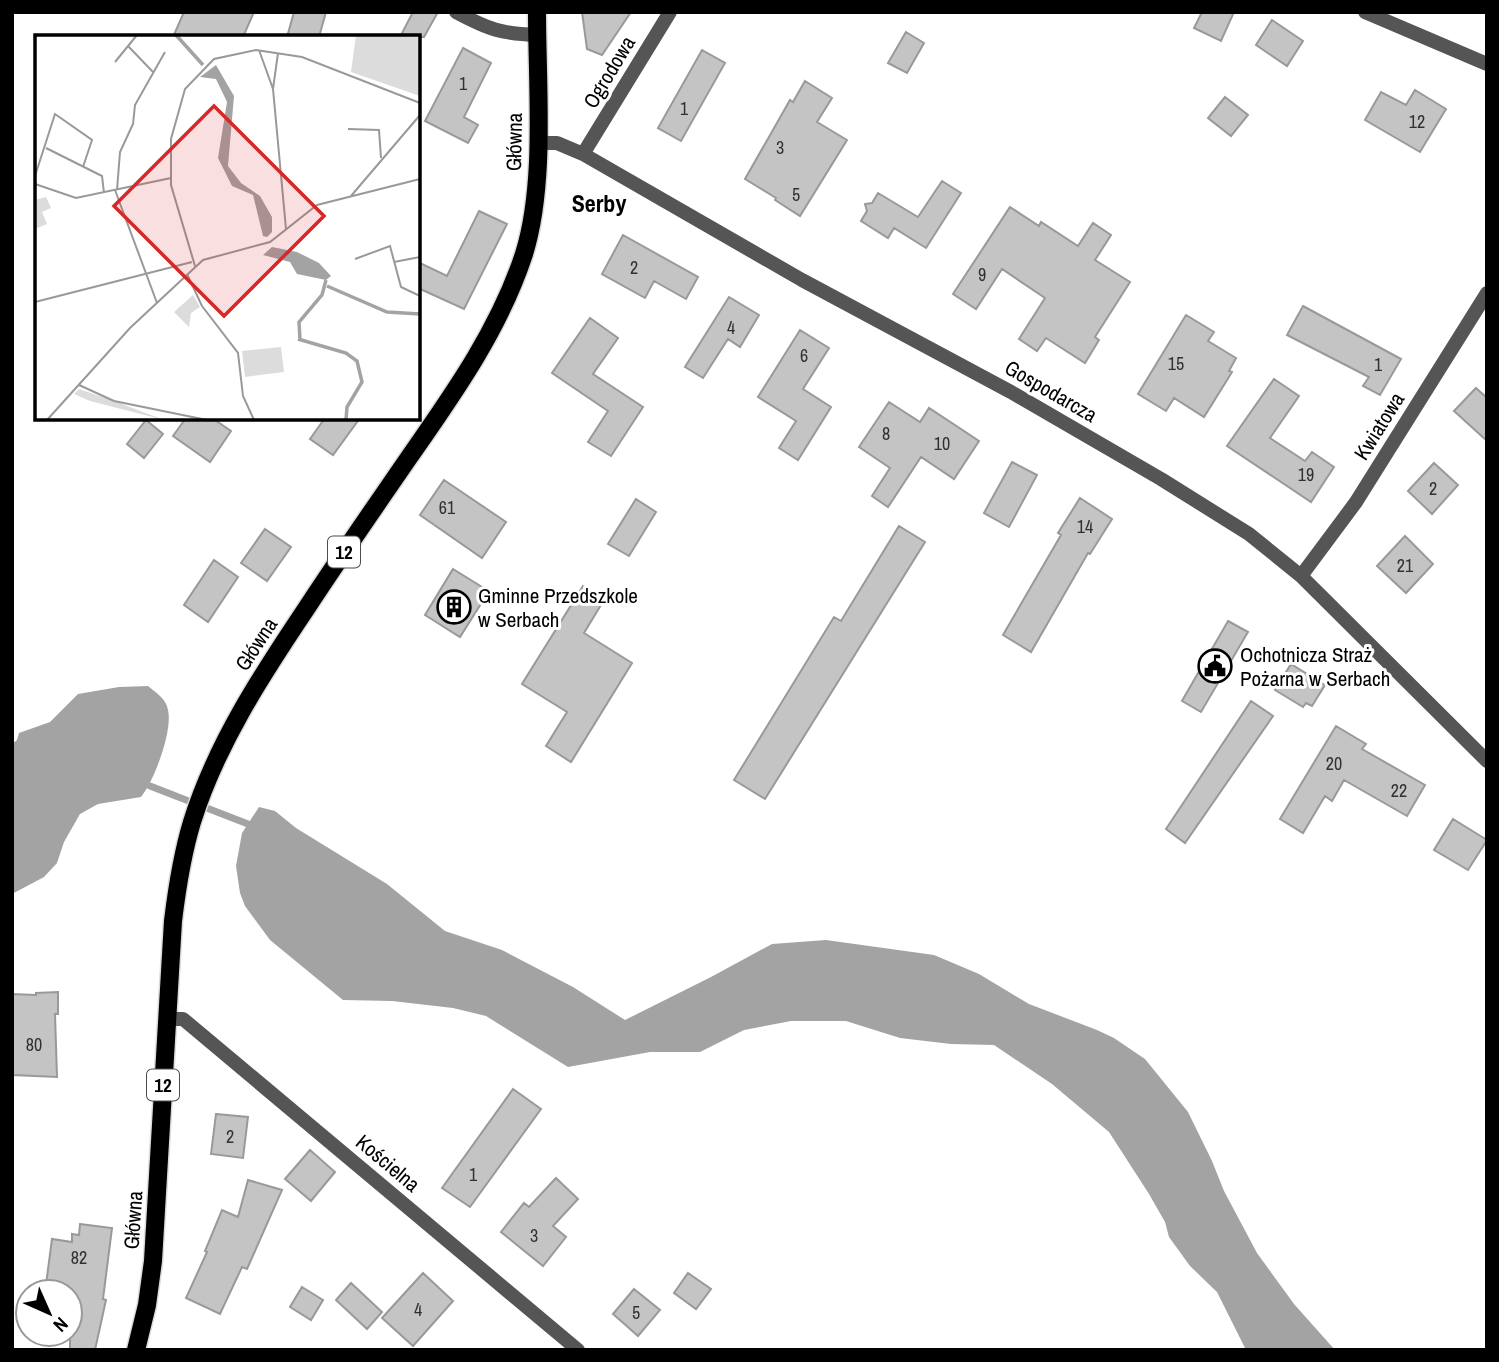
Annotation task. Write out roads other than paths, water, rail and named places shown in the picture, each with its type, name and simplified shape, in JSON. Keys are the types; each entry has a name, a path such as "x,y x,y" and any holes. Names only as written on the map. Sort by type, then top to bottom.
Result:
{"main road":[{"name":"Główna","path":"136,1350 147,1305 153,1261 166,1019 177,885 192,821 204,788 238,716 281,645 476,357 513,282 528,238 536,191 537,12"}],"street":[{"path":"456,12 486,28 506,34 537,35"},
{"name":"Ogrodowa","path":"583,154 670,12"},
{"path":"1365,12 1487,64"},
{"name":"Gospodarcza","path":"538,142 557,143 583,154 802,280 1011,392 1149,472 1248,534 1301,576 1487,761"},
{"name":"Kwiatowa","path":"1301,576 1356,502 1487,293"},
{"name":"Kościelna","path":"166,1019 183,1018 578,1350"}],"waterway":[{"path":"150,786 248,824"}],"place":[{"name":"Gminne Przedszkole w Serbach","path":"454,607"},
{"name":"Ochotnicza Straż Pożarna w Serbach","path":"1215,666"}],"district":[{"name":"Serby","path":"599,203"}]}
